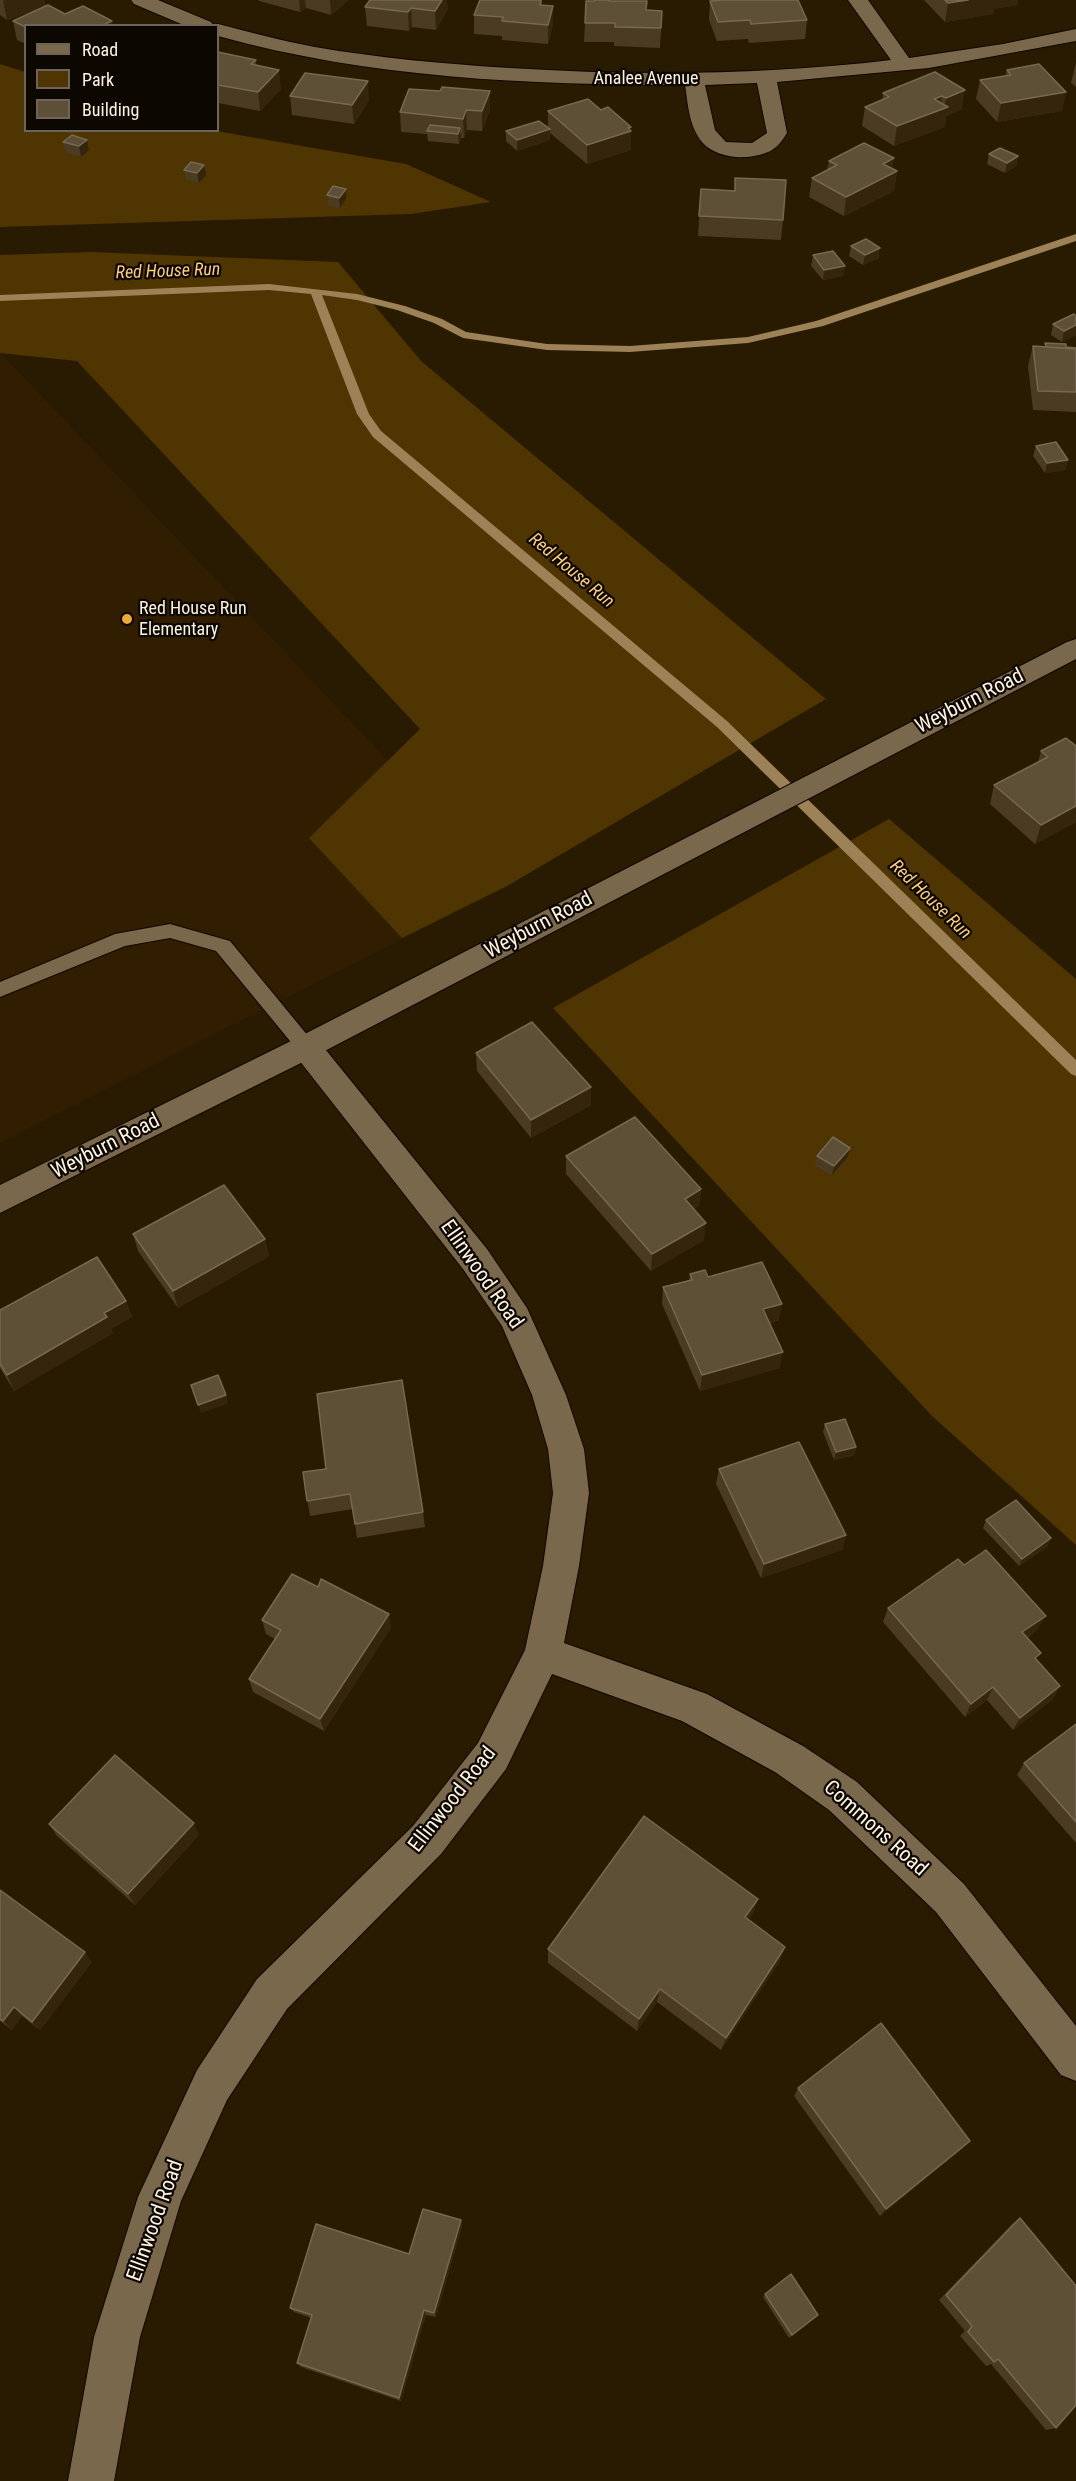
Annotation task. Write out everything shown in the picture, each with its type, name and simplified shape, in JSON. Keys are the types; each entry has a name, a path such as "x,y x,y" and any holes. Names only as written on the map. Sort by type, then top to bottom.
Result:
{"street":[{"path":"141,0 199,24"},
{"path":"858,0 904,65"},
{"name":"Analee Avenue","path":"219,30 292,49 380,63 541,76 694,80 766,78 904,65 1012,48 1076,35"},
{"path":"694,80 707,138 717,147 735,151 756,150 772,141 777,133 766,78"},
{"name":"Weyburn Road","path":"0,1200 306,1047 1076,648"},
{"name":"Ellinwood Road","path":"91,2481 117,2337 160,2197 212,2085 272,1994 427,1840 492,1756 543,1653 561,1566 571,1493 566,1449 549,1395 515,1318 475,1259 306,1047"},
{"name":"Commons Road","path":"543,1653 693,1707 789,1759 843,1796 950,1898 1076,2061"}],"lane":[{"path":"0,990 122,939 170,931 224,946 306,1047"}],"shaded area":[{"name":"Red House Run Elementary","path":"0,352 507,886 0,1143"}],"green space":[{"path":"0,64 24,72 24,132 219,132 406,164 491,202 411,214 0,227"},
{"path":"91,252 338,262 421,361 826,699 507,886 402,938 309,838 420,729 77,361 0,353 0,255"},
{"path":"889,819 1076,979 1076,1545 932,1416 553,1008"}],"building":[{"path":"370,0 442,0 435,11 411,8 408,12 365,7"},
{"path":"480,0 541,0 540,5 553,6 548,25 502,21 503,17 474,15"},
{"path":"798,0 807,20 751,24 750,20 718,22 710,1"},
{"path":"945,0 968,0 948,3"},
{"path":"586,1 647,1 646,10 662,11 661,28 615,27 615,23 585,23"},
{"path":"48,5 65,14 83,6 112,21 105,24 24,24 24,26 13,21"},
{"path":"219,52 256,60 251,64 279,70 258,92 219,85"},
{"path":"1039,64 1066,92 1001,103 980,80 1011,75 1007,70"},
{"path":"935,72 965,90 946,98 942,96 934,99 948,107 897,126 865,107 889,97 883,93"},
{"path":"305,73 368,81 352,105 290,96"},
{"path":"442,87 490,91 482,111 466,110 463,119 400,112 409,89 440,91"},
{"path":"588,99 601,110 608,107 631,127 628,128 631,131 587,145 548,111"},
{"path":"539,121 550,129 517,140 506,131"},
{"path":"430,125 460,128 458,134 427,131"},
{"path":"72,135 87,140 79,146 63,142"},
{"path":"864,143 894,158 883,164 897,171 846,197 812,178 837,165 829,161"},
{"path":"1000,148 1018,156 1007,163 989,154"},
{"path":"191,162 204,165 197,173 184,170"},
{"path":"735,178 786,180 783,220 699,216 701,189 735,191"},
{"path":"333,186 346,189 339,198 327,195"},
{"path":"866,239 880,248 865,255 851,246"},
{"path":"833,251 845,266 824,270 813,255"},
{"path":"1074,314 1076,325 1064,331 1053,324"},
{"path":"1045,343 1066,344 1066,347 1076,349 1046,347"},
{"path":"1033,346 1076,349 1076,392 1038,391"},
{"path":"1056,442 1068,460 1047,463 1036,446"},
{"path":"1066,738 1076,746 1076,806 1041,825 994,785 1048,757 1041,751"},
{"path":"532,1022 591,1087 531,1120 476,1053"},
{"path":"635,1117 701,1189 685,1199 706,1223 652,1254 566,1156"},
{"path":"833,1137 850,1148 834,1166 817,1156"},
{"path":"224,1185 265,1239 173,1291 133,1234"},
{"path":"97,1257 126,1301 104,1313 107,1317 7,1375 0,1364 0,1310"},
{"path":"762,1262 782,1304 763,1309 783,1352 702,1375 663,1287 692,1280 690,1274 705,1270 708,1277"},
{"path":"218,1375 226,1395 198,1405 191,1385"},
{"path":"402,1380 423,1512 355,1524 350,1494 307,1501 303,1472 326,1469 317,1394"},
{"path":"845,1419 856,1447 836,1452 825,1424"},
{"path":"799,1442 846,1535 764,1564 719,1469"},
{"path":"1016,1500 1051,1538 1022,1559 986,1520"},
{"path":"986,1550 1046,1616 1022,1632 1041,1653 1035,1658 1060,1686 1020,1718 993,1687 971,1704 888,1608 958,1559 964,1565"},
{"path":"292,1574 318,1587 321,1579 389,1614 320,1719 249,1679 281,1630 262,1620"},
{"path":"1076,1724 1076,1822 1024,1763"},
{"path":"115,1755 194,1823 128,1894 49,1824"},
{"path":"644,1816 758,1899 745,1917 785,1947 726,2038 660,1989 639,2019 548,1949"},
{"path":"0,1890 85,1952 32,2022 14,2007 3,2021 0,2019"},
{"path":"881,2023 970,2141 886,2209 798,2088"},
{"path":"423,2209 461,2220 434,2313 424,2310 399,2398 297,2363 312,2315 290,2308 316,2224 409,2254"},
{"path":"1020,2218 1076,2286 1076,2405 1056,2428 998,2359 994,2362 968,2332 972,2326 946,2295"},
{"path":"791,2274 818,2315 792,2335 765,2294"}],"waterway":[{"path":"315,291 357,297 401,308 438,321 463,335 547,347 630,349 748,340 819,324 1076,237"},
{"name":"Red House Run","path":"0,298 269,287 315,291"},
{"name":"Red House Run","path":"315,291 363,414 377,434 722,724 1076,1070"}],"place":[{"name":"Red House Run Elementary","path":"127,619"}]}
